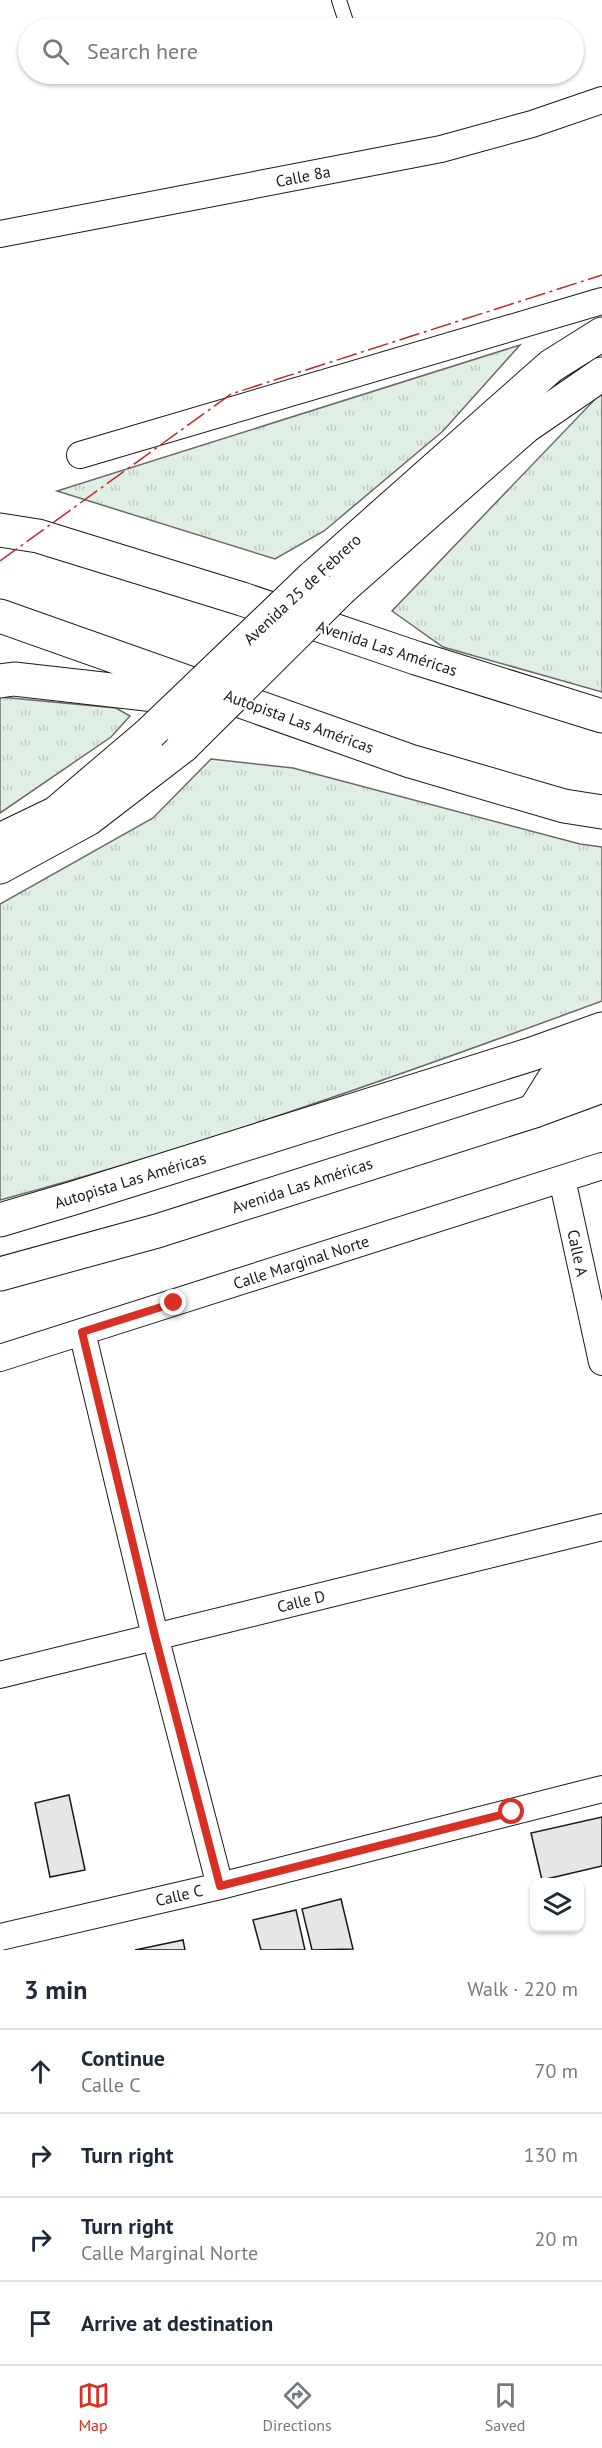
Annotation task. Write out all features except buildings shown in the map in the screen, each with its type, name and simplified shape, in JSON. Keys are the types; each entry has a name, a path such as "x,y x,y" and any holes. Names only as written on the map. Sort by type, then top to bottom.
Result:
{"main road":[{"name":"Avenida 25 de Febrero","path":"0,867 88,819 183,746 327,582 551,366 602,334"},
{"name":"Avenida 25 de Febrero","path":"0,840 56,813 327,582 525,427 602,374"},
{"name":"Avenida Las Américas","path":"0,530 38,536 242,598 416,658 602,716"},
{"name":"Autopista Las Américas","path":"0,616 410,761 564,806 602,812"},
{"path":"0,681 14,679 261,707"},
{"name":"Autopista Las Américas","path":"0,1220 532,1054 602,1029"},
{"path":"534,1111 554,1079 602,1060"},
{"name":"Avenida Las Américas","path":"0,1274 157,1231 534,1111 602,1086"}],"street":[{"name":"Calle 8a","path":"0,234 441,149 532,124 602,100"},
{"path":"80,455 602,301"},
{"name":"Calle Marginal Norte","path":"0,1358 602,1166"},
{"name":"Calle A","path":"562,1179 602,1362"},
{"path":"82,1332 155,1636 220,1886"},
{"name":"Calle D","path":"0,1675 602,1527"},
{"name":"Calle C","path":"0,1938 220,1886 602,1789"}],"lane":[{"path":"339,0 345,18"}],"green space":[{"path":"520,345 443,431 324,531 275,559 57,491"},
{"path":"602,392 602,692 443,647 392,611"},
{"path":"0,697 116,708 130,716 111,737 0,813"},
{"path":"211,759 293,768 580,844 602,847 602,1001 228,1132 0,1200 0,904 153,818"}],"power":[{"path":"0,561 231,394 602,275"}],"route":[{"path":"174,1303 82,1332 155,1636 220,1886 512,1812"}]}
